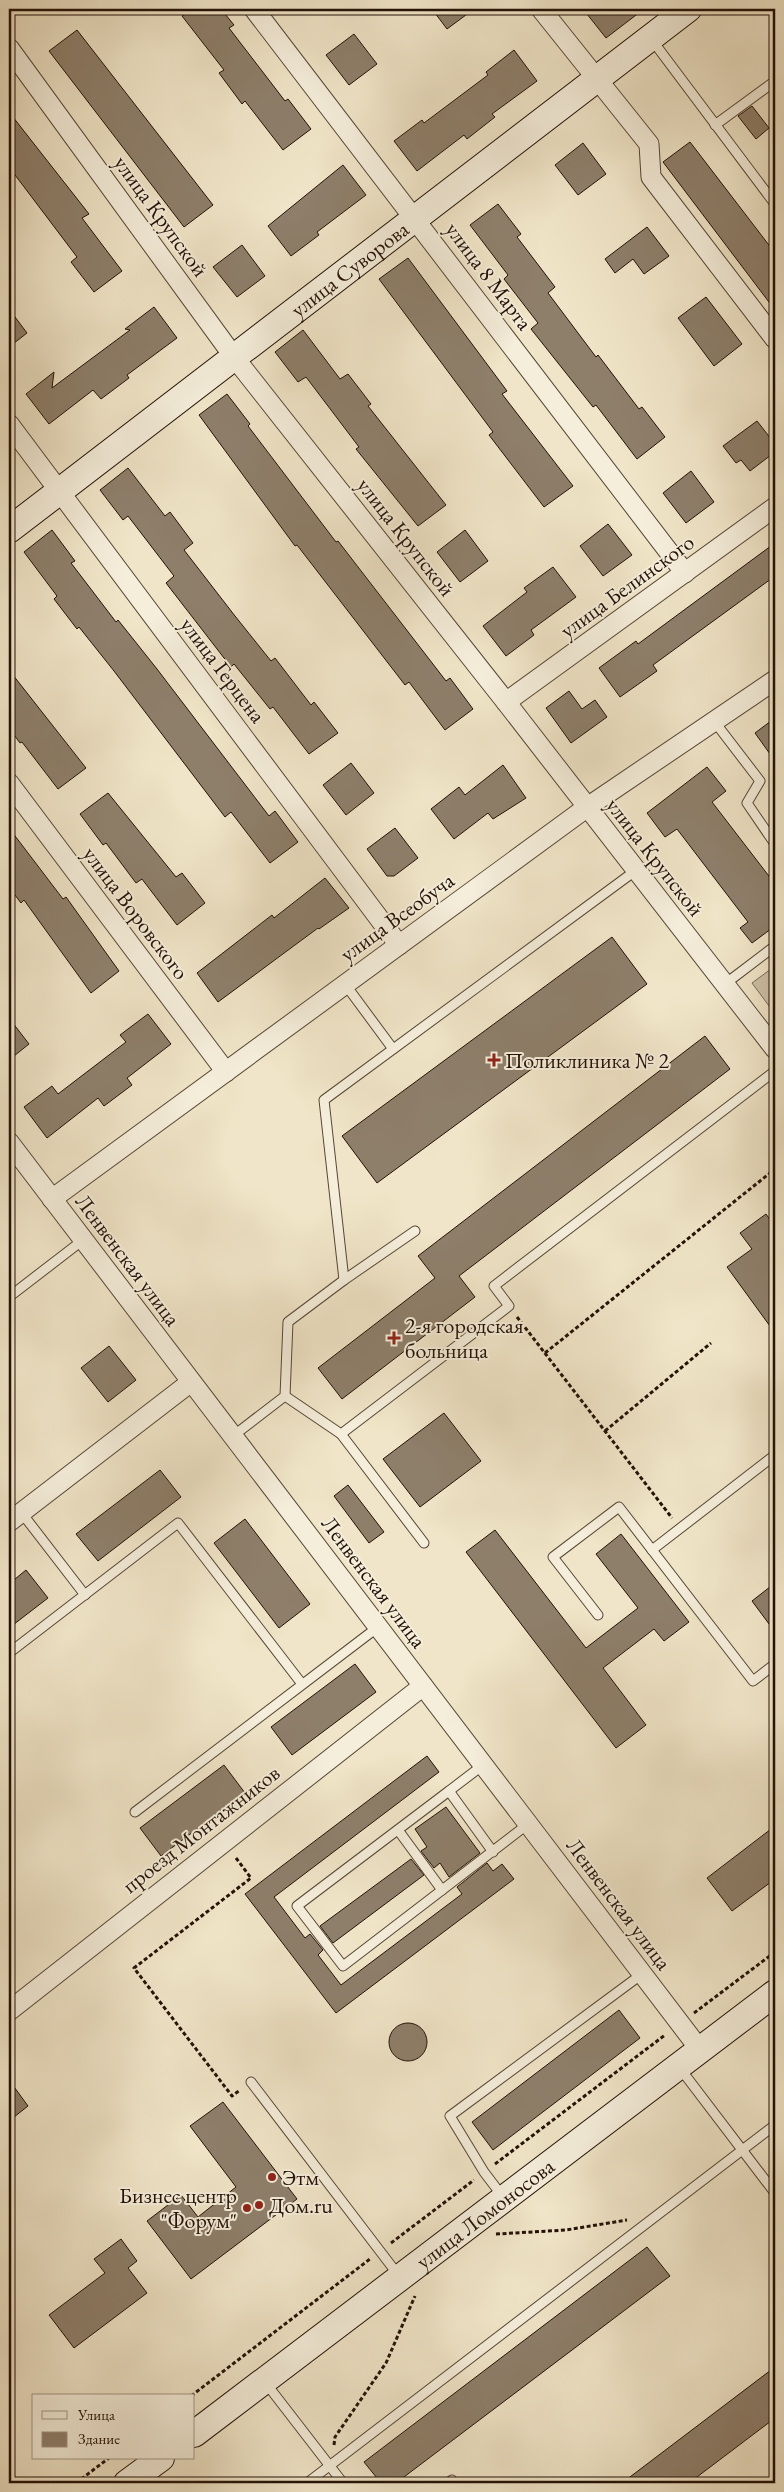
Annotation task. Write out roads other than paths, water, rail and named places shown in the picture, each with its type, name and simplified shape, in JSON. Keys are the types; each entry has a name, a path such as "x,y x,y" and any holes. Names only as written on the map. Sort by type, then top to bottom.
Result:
{"street":[{"name":"улица 8 Марта","path":"254,9 685,573"},
{"path":"541,9 649,144 651,177 775,339"},
{"name":"улица Суворова","path":"9,530 688,9"},
{"name":"улица Крупской","path":"9,48 234,357 506,702 586,808 775,1049"},
{"name":"улица Герцена","path":"9,424 399,945"},
{"name":"улица Белинского","path":"506,702 775,507"},
{"name":"улица Всеобуча","path":"52,1199 586,808 775,680"},
{"name":"улица Воровского","path":"9,783 226,1072"},
{"name":"Ленвенская улица","path":"9,1142 701,2051"},
{"path":"15,1517 191,1382"},
{"name":"проезд Монтажников","path":"9,2011 223,1841 423,1686"},
{"name":"улица Ломоносова","path":"195,2433 265,2382 409,2284 505,2200 775,1993"},
{"path":"127,2483 158,2460"}],"lane":[{"path":"650,38 775,204"},
{"path":"715,126 771,84 775,89"},
{"path":"714,721 760,781 747,803 775,844"},
{"path":"344,1280 324,1100 636,870"},
{"path":"725,984 775,946"},
{"path":"345,984 393,1049"},
{"path":"340,1434 509,1306 494,1286 775,1071"},
{"path":"285,1396 288,1322 344,1280 415,1232"},
{"path":"9,1297 83,1240"},
{"path":"285,1396 340,1434 424,1544"},
{"path":"233,1436 285,1396"},
{"path":"652,1550 775,1455"},
{"path":"598,1615 553,1557 619,1507 753,1680 775,1664"},
{"path":"15,1517 85,1594"},
{"path":"9,1653 178,1523 302,1684"},
{"path":"135,1812 378,1627"},
{"path":"483,1765 298,1906 343,1966 528,1824"},
{"path":"449,1791 493,1852"},
{"path":"398,1830 442,1890"},
{"path":"505,2200 484,2172 450,2116 642,1974"},
{"path":"679,2067 775,2193"},
{"path":"251,2082 409,2284"},
{"path":"307,2483 775,2125"},
{"path":"265,2382 344,2483"},
{"path":"448,2483 452,2480 454,2483"}],"place":[{"name":"Поликлиника № 2","path":"494,1060"},
{"name":"2-я городская больница","path":"394,1338"},
{"name":"Этм","path":"272,2177"},
{"name":"Дом.ru","path":"259,2205"},
{"name":"Бизнес центр \"Форум\"","path":"247,2208"}]}
